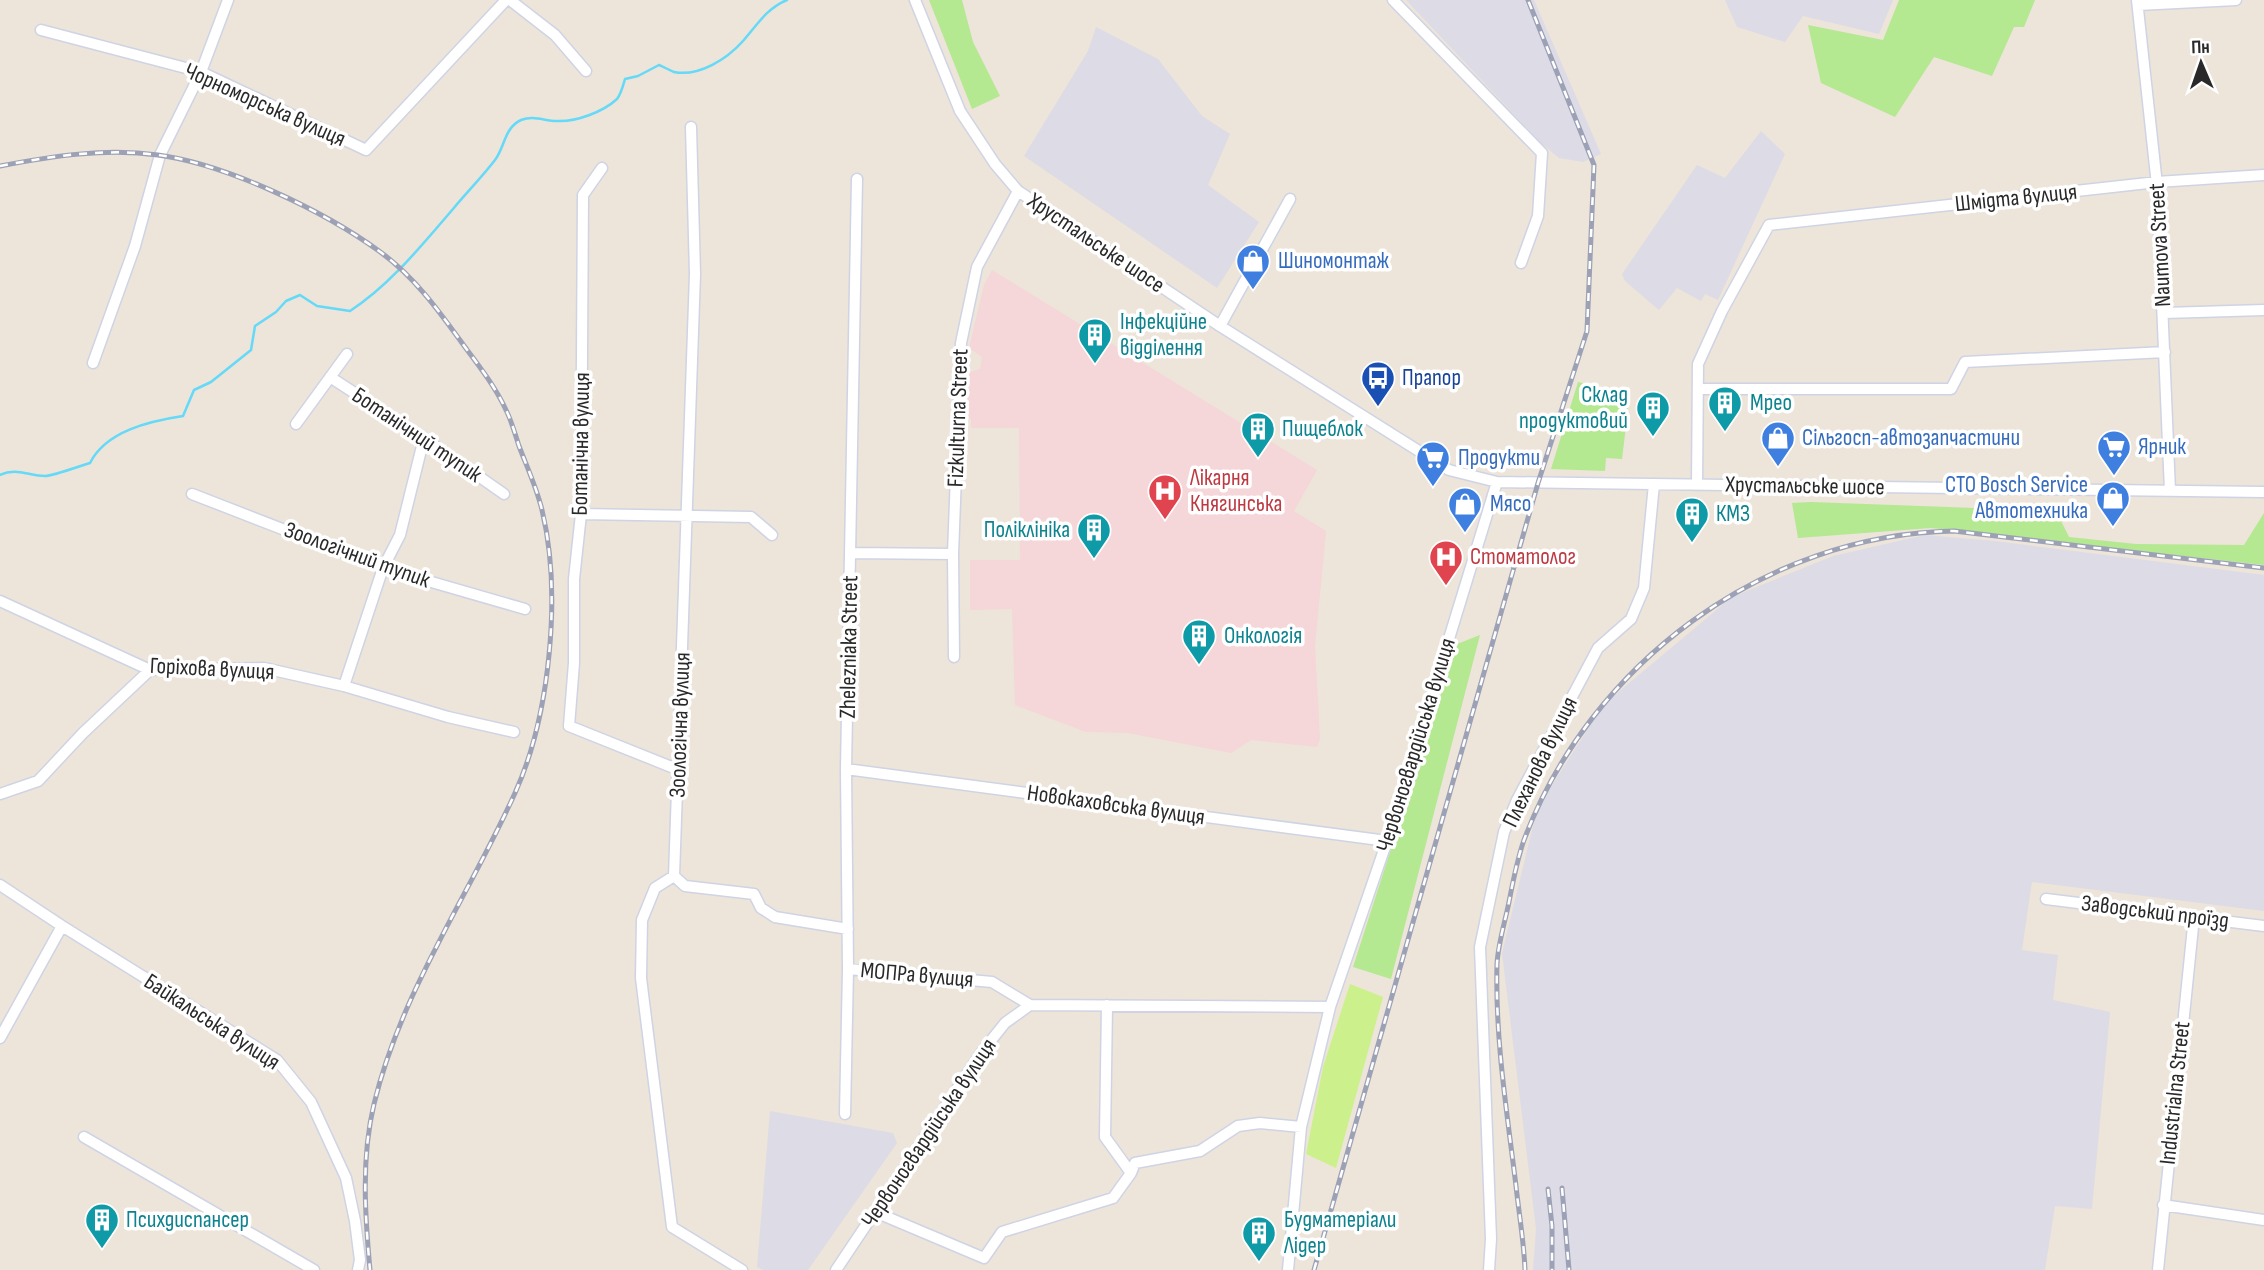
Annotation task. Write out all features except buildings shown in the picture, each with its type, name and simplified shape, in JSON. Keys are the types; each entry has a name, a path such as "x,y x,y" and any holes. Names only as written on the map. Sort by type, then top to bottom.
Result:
{"street":[{"path":"93,363 135,246 160,156 201,72 228,0"},
{"path":"508,0 555,35 586,71"},
{"name":"Чорноморська вулиця","path":"41,30 201,72 366,150 508,0"},
{"name":"Хрустальське шосе","path":"915,0 960,111 995,164 1018,191 1220,326 1450,470 1497,482 2264,492"},
{"path":"1393,0 1542,153 1538,216 1521,263"},
{"path":"2138,3 2236,0"},
{"name":"Naumova Street","path":"2138,3 2157,182 2170,491"},
{"name":"Зоологічна вулиця","path":"674,876 695,274 691,127"},
{"name":"Ботанічна вулиця","path":"602,168 583,195 581,513 574,579 575,663 569,726 679,770"},
{"name":"Шмідта вулиця","path":"1698,388 1698,363 1722,311 1769,225 2157,182 2264,175"},
{"name":"Zhelezniaka Street","path":"845,1114 848,969 846,769 857,179"},
{"name":"Fizkulturna Street","path":"954,657 953,554 961,343 977,267 1018,191"},
{"path":"1220,326 1290,199"},
{"path":"2164,313 2264,310"},
{"path":"1697,485 1698,388 1951,389 1965,362 2165,352"},
{"path":"296,424 347,354"},
{"name":"Ботанічний тупик","path":"330,377 504,494"},
{"path":"344,686 383,568 400,534 424,438"},
{"name":"Червоногвардійська вулиця","path":"1287,1270 1301,1127 1330,1007 1387,841 1497,482"},
{"name":"Плеханова вулиця","path":"1489,1270 1491,1239 1480,947 1504,832 1517,800 1598,648 1631,618 1643,587 1654,484"},
{"name":"Зоологічний тупик","path":"192,494 383,568 525,609"},
{"path":"581,513 751,517 772,535"},
{"path":"851,553 953,554"},
{"name":"Горіхова вулиця","path":"0,601 150,670 264,668 344,686 448,717 514,732"},
{"path":"0,794 38,781 83,733 150,670"},
{"name":"Новокаховська вулиця","path":"846,769 1387,841"},
{"path":"742,1270 672,1227 641,978 642,920 655,888 674,876 685,886 754,894 761,908 775,917 848,929"},
{"name":"Байкальська вулиця","path":"0,885 277,1060 312,1102 346,1178 355,1221 360,1260 358,1270"},
{"name":"Заводський проїзд","path":"2046,899 2264,926"},
{"name":"Industrialna Street","path":"2158,1270 2194,917"},
{"path":"0,1038 62,926"},
{"name":"МОПРа вулиця","path":"848,969 992,982 1030,1004 1330,1007"},
{"name":"Червоногвардійська вулиця","path":"835,1270 981,1053 1005,1023 1030,1004"},
{"path":"1107,1005 1105,1136 1131,1173"},
{"path":"875,1212 984,1258 1002,1232 1113,1198 1135,1163 1200,1150 1238,1126 1260,1123 1301,1127"},
{"path":"84,1137 314,1270"},
{"path":"2163,1205 2264,1220"}],"shaded area":[{"path":"1406,0 1534,0 1601,154 1583,162 1559,158 1540,142"},
{"path":"1725,0 1893,0 1879,34 1803,16 1785,42 1737,27"},
{"path":"1096,27 1158,59 1202,116 1230,134 1208,185 1259,222 1217,288 1024,156 1088,51"},
{"path":"1761,131 1785,154 1718,300 1705,294 1701,301 1677,288 1659,310 1625,281 1622,274 1697,165 1725,178"},
{"name":"Лікарня Княгинська","path":"992,270 1317,470 1294,511 1326,531 1315,646 1320,739 1317,747 1251,740 1231,753 1128,733 1086,732 1015,705 1012,609 970,610 970,560 1020,560 1019,428 971,428 971,419 966,418 967,373 980,369 982,357 969,348 984,285"},
{"path":"1925,535 1995,541 2264,575 2264,911 2032,882 2022,950 2058,955 2053,1000 2110,1012 2092,1209 2055,1206 2045,1270 1533,1270 1536,1229 1502,953 1534,822 1545,796 1604,704 1732,597 1833,556"},
{"path":"770,1111 893,1133 897,1143 808,1270 763,1270 757,1267"}],"green space":[{"path":"929,0 962,0 973,42 1000,96 972,109"},
{"path":"1899,0 2035,0 2024,27 2014,27 1992,76 1934,57 1895,117 1821,83 1808,25 1883,40"},
{"path":"1578,382 1630,393 1622,459 1606,458 1605,471 1551,469"},
{"path":"1792,503 2056,511 2069,537 2136,544 2244,545 2264,513 2264,565 1931,528 1798,538"},
{"path":"1480,635 1391,979 1353,967 1457,644"},
{"path":"1350,984 1383,997 1336,1168 1306,1154 1323,1067"}],"waterway":[{"path":"0,475 17,472 45,476 67,471 90,463 107,443 130,429 183,416 194,390 211,382 251,350 255,326 276,312 286,301 300,295 317,306 350,311 379,289 490,166 515,123 530,118 564,121 589,115 617,99 625,79 638,76 659,65 683,73 712,65 736,48 768,12 787,0"}],"railway":[{"path":"1314,1270 1538,483 1587,331 1594,165 1528,0"},
{"path":"0,166 59,156 98,153 158,155 185,160 243,179 331,220 392,261 436,308 482,370 508,414 537,494 548,543 551,578 549,654 537,728 515,793 418,984 386,1063 374,1104 367,1145 366,1208 370,1270"},
{"path":"1525,1270 1500,1048 1497,992 1500,941 1524,840 1554,776 1592,718 1639,666 1693,621 1752,584 1816,556 1884,538 1954,531 2264,568"},
{"path":"1562,1188 1569,1270"},
{"path":"1548,1189 1552,1226 1552,1270"}],"place":[{"name":"Шиномонтаж","path":"1253,291"},
{"name":"Інфекційне відділення","path":"1095,365"},
{"name":"Прапор","path":"1378,408"},
{"name":"Мрео","path":"1725,433"},
{"name":"Склад продуктовий","path":"1653,438"},
{"name":"Пищеблок","path":"1258,459"},
{"name":"Сільгосп-автозапчастини","path":"1778,468"},
{"name":"Ярник","path":"2114,477"},
{"name":"Продукти","path":"1433,488"},
{"name":"Лікарня Княгинська","path":"1165,521"},
{"name":"СТО Bosch Service Автотехника","path":"2113,528"},
{"name":"Мясо","path":"1465,534"},
{"name":"КМЗ","path":"1692,544"},
{"name":"Поліклініка","path":"1094,560"},
{"name":"Стоматолог","path":"1446,587"},
{"name":"Онкологія","path":"1199,666"},
{"name":"Психдиспансер","path":"102,1250"},
{"name":"Будматеріали Лідер","path":"1259,1263"}]}
